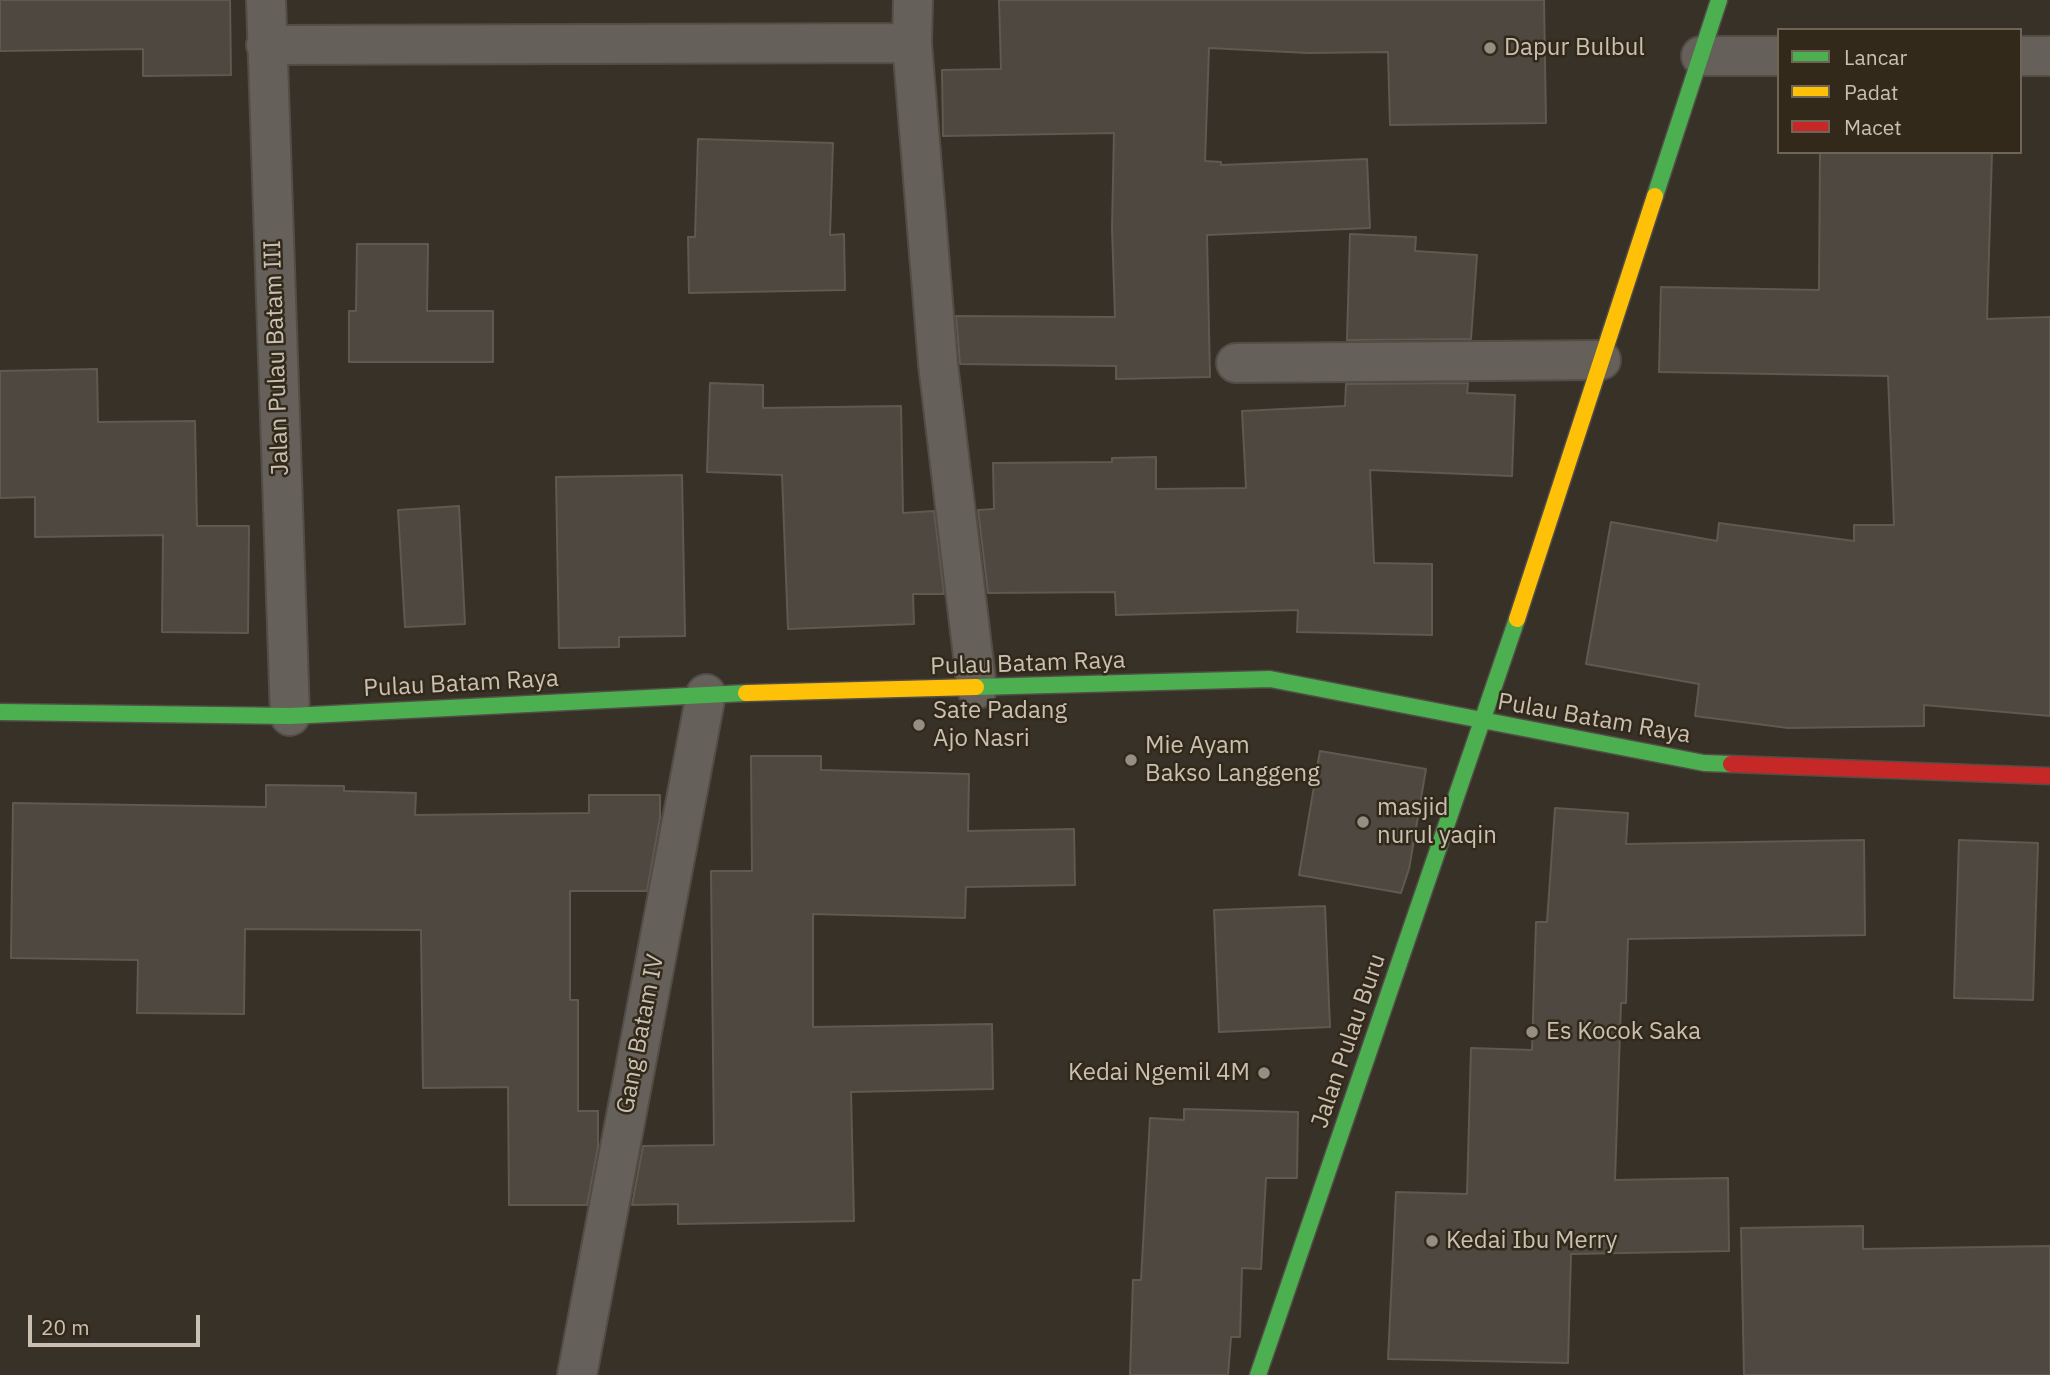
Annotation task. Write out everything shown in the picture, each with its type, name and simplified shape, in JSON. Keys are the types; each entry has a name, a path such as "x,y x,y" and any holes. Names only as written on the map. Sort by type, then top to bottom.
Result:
{"street":[{"name":"Jalan Pulau Batam III","path":"266,0 289,716"},
{"path":"913,0 912,43 938,364 977,689"},
{"name":"Jalan Pulau Buru","path":"1258,1375 1483,722 1718,0"},
{"path":"267,45 912,43"},
{"path":"1701,56 1777,56"},
{"path":"2022,56 2050,56"},
{"path":"1236,363 1601,360"},
{"name":"Pulau Batam Raya","path":"0,712 289,716 706,694 977,689 1270,679 1483,722 1704,762 2050,776"},
{"name":"Gang Batam IV","path":"577,1375 706,694"}],"building":[{"path":"0,0 230,0 231,75 143,76 143,49 0,51"},
{"path":"999,0 1544,0 1546,123 1390,125 1388,52 1308,53 1209,48 1205,161 1221,162 1221,165 1367,159 1370,228 1207,235 1210,377 1116,379 1116,366 960,364 956,316 1115,317 1112,228 1114,133 943,136 942,70 1001,69"},
{"path":"698,139 833,143 830,235 844,234 845,290 689,293 688,237 695,237"},
{"path":"1820,154 1992,154 1987,319 2050,317 2050,716 1924,705 1924,726 1788,728 1695,716 1699,684 1586,664 1611,522 1717,541 1719,523 1854,541 1854,525 1894,525 1888,376 1659,372 1661,287 1819,290"},
{"path":"1350,234 1416,237 1415,251 1477,255 1471,339 1347,340"},
{"path":"357,244 428,244 427,311 493,311 493,362 349,362 349,311 356,311"},
{"path":"97,369 98,422 195,421 197,526 249,526 248,633 162,632 163,535 35,537 35,497 0,498 0,371"},
{"path":"710,383 763,385 763,408 901,406 903,513 934,511 944,594 913,594 914,624 788,629 782,475 707,472"},
{"path":"1468,383 1467,393 1515,395 1512,476 1370,470 1374,563 1432,564 1432,635 1297,632 1298,610 1116,615 1115,592 988,593 978,510 994,509 993,463 1112,462 1112,458 1156,457 1156,489 1246,488 1242,411 1345,406 1346,384"},
{"path":"682,475 685,636 619,637 619,647 559,648 556,477"},
{"path":"459,506 465,624 405,627 398,510"},
{"name":"masjid nurul yaqin","path":"1320,751 1426,769 1409,869 1401,893 1299,875"},
{"path":"751,756 821,756 821,770 969,774 968,831 1074,829 1075,885 966,887 965,918 813,914 813,1027 992,1024 993,1089 851,1092 854,1221 678,1224 678,1204 632,1205 643,1146 714,1145 711,871 752,871"},
{"path":"266,785 344,786 344,791 416,793 415,815 589,813 589,795 660,795 660,818 647,891 570,891 570,1000 578,1000 578,1111 598,1111 598,1147 587,1205 509,1205 508,1087 423,1088 421,930 245,929 244,1014 137,1013 138,960 11,958 13,803 266,807"},
{"path":"1555,808 1628,813 1626,844 1864,840 1865,935 1628,939 1626,1003 1621,1003 1615,1180 1728,1178 1729,1251 1571,1254 1568,1363 1388,1359 1396,1192 1467,1194 1471,1048 1532,1050 1536,922 1547,922"},
{"path":"1959,840 2038,843 2033,1000 1954,998"},
{"path":"1325,906 1330,1027 1219,1032 1214,910"},
{"path":"1184,1109 1298,1112 1297,1178 1266,1178 1261,1269 1242,1268 1240,1337 1231,1337 1228,1375 1130,1375 1133,1280 1141,1280 1150,1118 1184,1120"},
{"path":"1863,1226 1863,1249 2050,1246 2050,1375 1744,1375 1741,1228"}],"traffic: fast":[{"path":"1655,196 1719,0"},
{"path":"1258,1375 1517,619"},
{"path":"976,687 1270,679 1704,763 1731,764"},
{"path":"0,712 290,716 746,693"}],"traffic: slow":[{"path":"1517,619 1655,196"},
{"path":"746,693 976,687"}],"traffic: jam":[{"path":"1731,764 2050,776"}],"place":[{"name":"Dapur Bulbul","path":"1490,48"},
{"name":"Sate Padang Ajo Nasri","path":"919,725"},
{"name":"Mie Ayam Bakso Langgeng","path":"1131,760"},
{"name":"masjid nurul yaqin","path":"1363,822"},
{"name":"Es Kocok Saka","path":"1532,1032"},
{"name":"Kedai Ngemil 4M","path":"1264,1073"},
{"name":"Kedai Ibu Merry","path":"1432,1241"}]}
